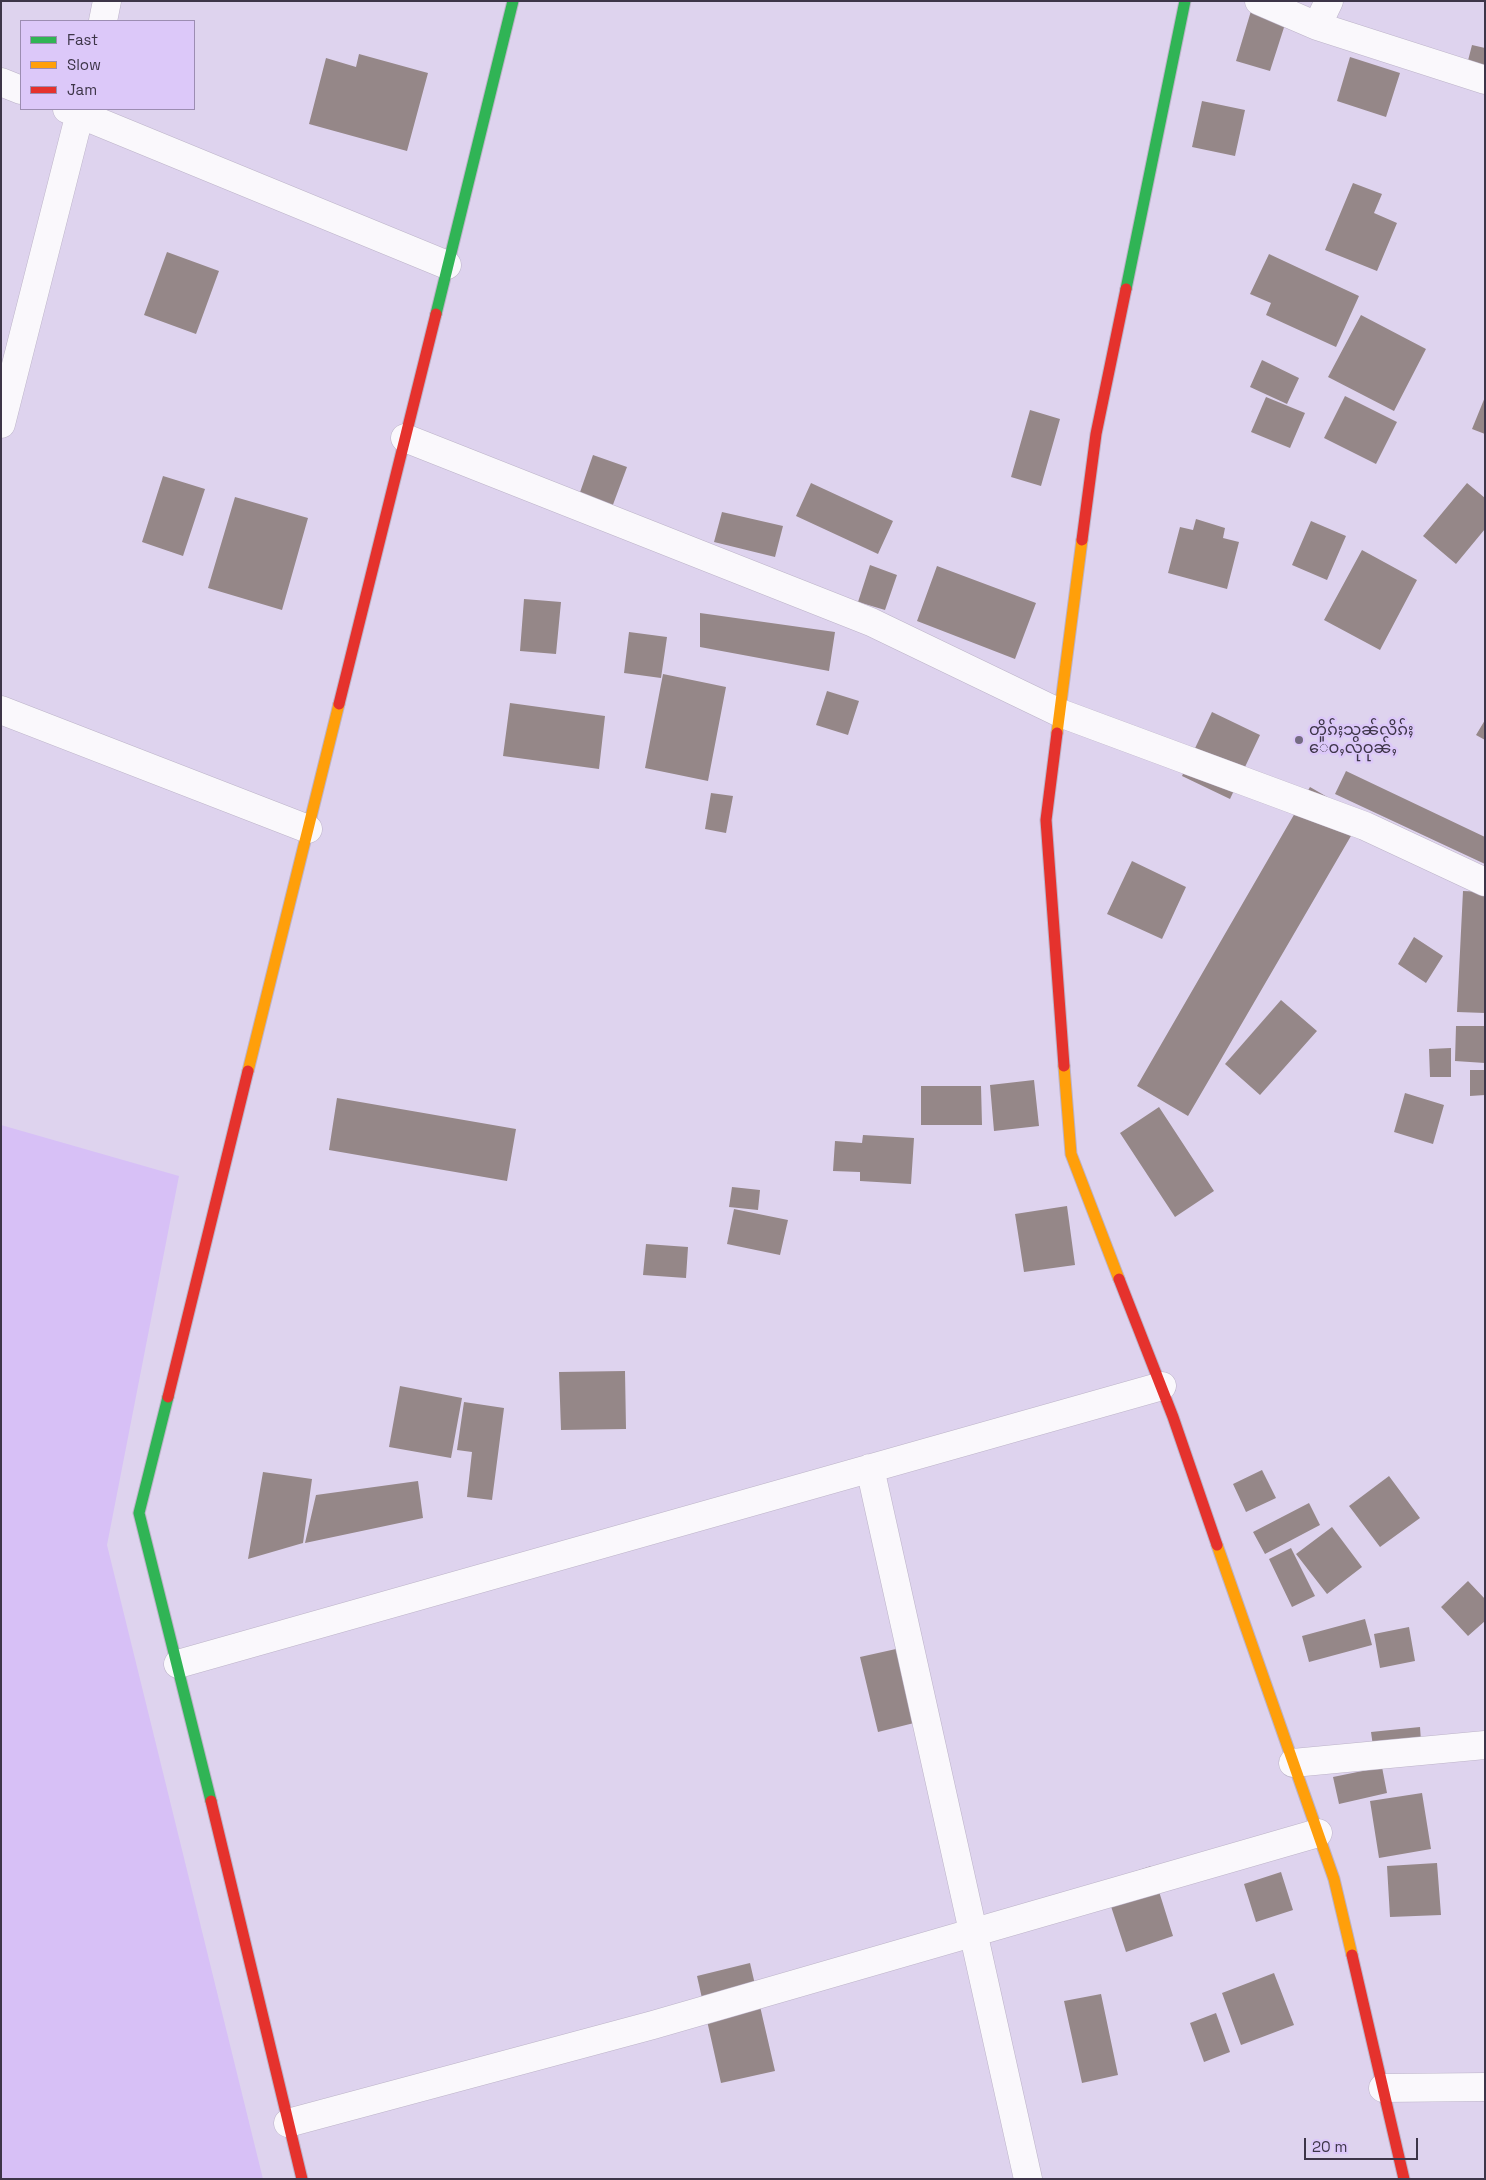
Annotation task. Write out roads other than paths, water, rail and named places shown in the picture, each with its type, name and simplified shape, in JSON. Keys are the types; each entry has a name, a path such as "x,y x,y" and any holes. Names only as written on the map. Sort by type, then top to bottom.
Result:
{"main road":[{"path":"302,2179 178,1664 139,1514 513,1"},
{"path":"1186,1 1096,434 1046,820 1071,1154 1162,1386 1334,1879 1404,2179"}],"street":[{"path":"102,20 108,1"},
{"path":"1259,1 1317,26 1485,80"},
{"path":"1317,26 1329,1"},
{"path":"1,82 20,90"},
{"path":"1,424 76,110 447,265"},
{"path":"405,438 871,622 1060,713 1365,826 1485,882"},
{"path":"1,710 308,829"},
{"path":"178,1664 1162,1386"},
{"path":"870,1468 1028,2179"},
{"path":"1293,1763 1485,1745"},
{"path":"288,2123 653,2024 1318,1833"},
{"path":"1383,2088 1485,2087"}],"place":[{"name":"တိူၵ်ႈသွၼ်လိၵ်ႈ ေဝႇလုဝုၼ်ႇ","path":"1299,740"}]}
